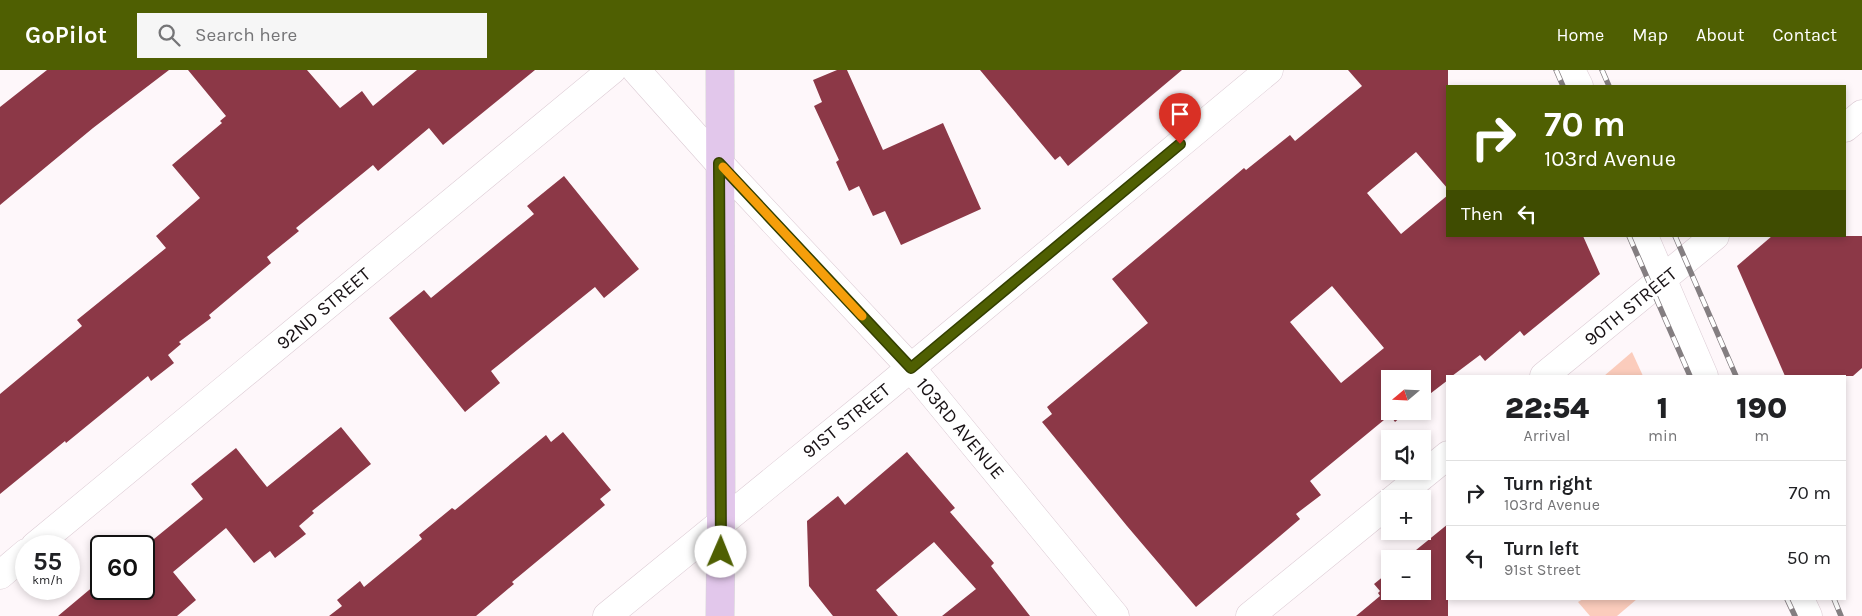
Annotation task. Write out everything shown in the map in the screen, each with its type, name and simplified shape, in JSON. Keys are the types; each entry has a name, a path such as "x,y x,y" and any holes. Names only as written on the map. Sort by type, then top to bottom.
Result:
{"main road":[{"path":"720,70 720,616"}],"street":[{"name":"92ND STREET","path":"48,535 612,70"},
{"name":"103RD AVENUE","path":"636,70 719,163 911,368 1115,616"},
{"name":"91ST STREET","path":"607,616 911,368 1269,70"},
{"path":"1572,70 1578,85"},
{"path":"1846,127 1862,114"},
{"path":"1644,237 1704,375"},
{"name":"90TH STREET","path":"1545,375 1714,237"},
{"path":"1405,490 1446,457"},
{"path":"1250,616 1381,509"},
{"path":"0,575 15,562"},
{"path":"1800,600 1808,616"}],"shaded area":[{"path":"1632,352 1643,375 1605,375"},
{"path":"1581,600 1636,600 1617,616 1590,616 1578,602"}],"building":[{"path":"47,70 169,70 93,128 0,205 0,107"},
{"path":"188,70 307,70 340,108 362,91 373,106 417,70 535,70 443,145 429,128 378,171 373,165 296,228 299,231 267,257 271,263 209,315 211,318 179,342 181,344 168,355 174,363 151,381 148,376 0,494 0,394 82,326 77,320 166,248 156,236 200,198 172,165 222,123 220,121 226,116"},
{"path":"837,70 847,70 883,150 943,123 981,209 901,245 885,211 873,216 859,186 849,191 836,162 839,160 814,106 822,102 813,80"},
{"path":"980,70 1182,70 1068,166 1060,156 1055,160"},
{"path":"1348,70 1448,70 1448,85 1446,85 1446,187 1416,152 1367,193 1401,234 1446,197 1446,237 1583,237 1600,274 1524,336 1520,331 1485,361 1480,355 1453,375 1446,375 1446,382 1431,393 1431,370 1381,370 1381,420 1384,420 1310,481 1321,495 1296,514 1300,519 1196,607 1042,422 1052,414 1047,407 1148,323 1112,279 1244,168 1246,170 1290,135 1295,141 1362,86","holes":["1332,286 1384,348 1341,383 1290,322"]},
{"path":"564,176 639,269 604,298 595,287 491,371 500,383 465,412 389,318 424,290 431,298 534,214 527,206"},
{"path":"1862,236 1862,368 1853,376 1785,375 1737,266 1771,237"},
{"path":"341,427 371,464 312,511 314,513 299,526 306,534 275,558 270,551 254,563 226,528 173,572 196,600 177,616 58,616 77,600 80,600 80,598 90,589 90,600 155,600 155,538 203,499 191,484 236,448 267,487"},
{"path":"563,432 611,490 600,499 605,505 512,582 514,584 476,616 329,616 342,606 337,600 360,581 364,587 422,539 419,535 452,508 455,510 546,435 551,442"},
{"path":"907,452 955,508 950,512 994,563 991,566 1030,616 942,616 976,589 934,542 876,590 898,616 833,616 809,586 807,521 838,496 845,505"},
{"path":"1446,526 1446,600 1448,600 1448,616 1356,616 1380,596 1378,593 1380,591 1374,584 1381,578 1381,600 1431,600 1431,550 1416,550 1431,540 1431,538"}],"railway":[{"path":"1556,70 1563,85"},
{"path":"1602,70 1609,85"},
{"path":"1629,237 1690,375"},
{"path":"1675,237 1736,375"},
{"path":"1787,600 1795,616"},
{"path":"1834,600 1841,616"}],"slow traffic":[{"path":"723,167 862,316"}],"route":[{"path":"721,552 719,163 911,368 1180,144"}]}
